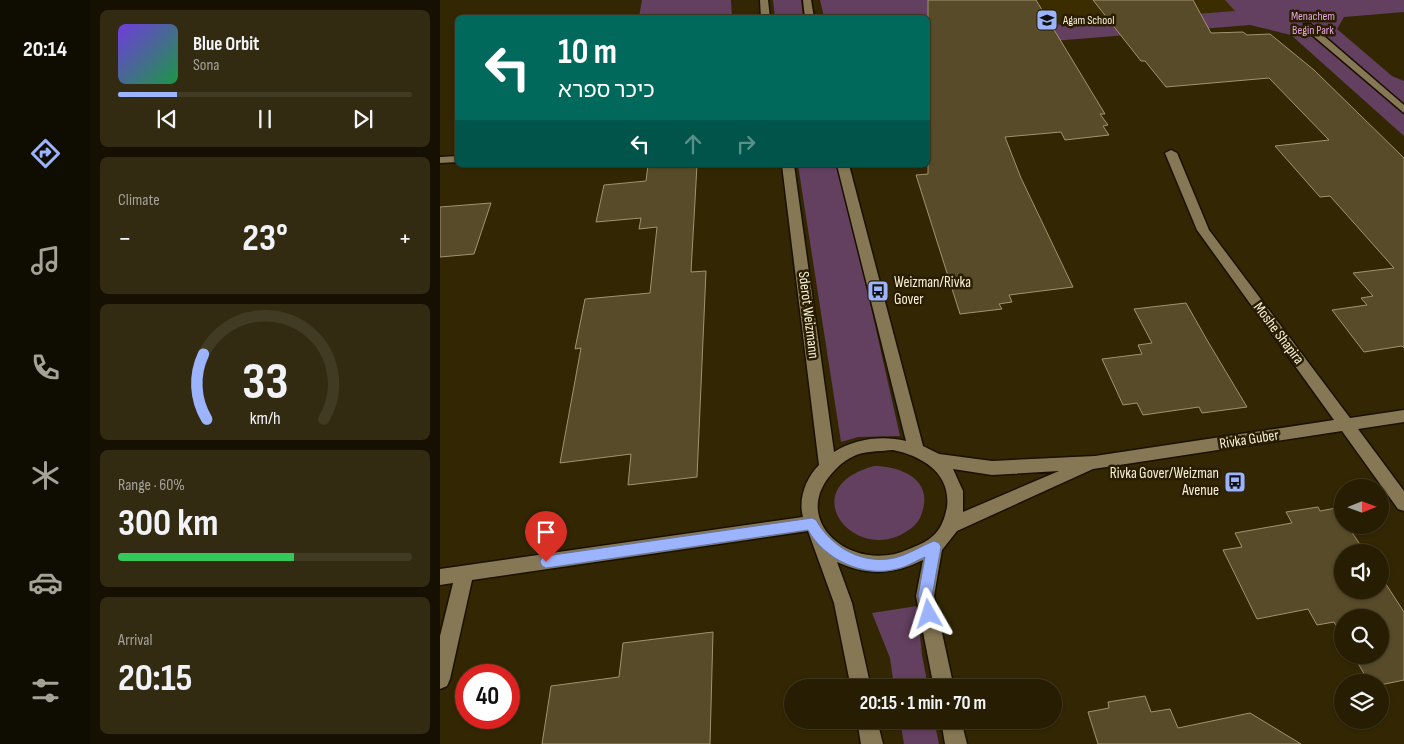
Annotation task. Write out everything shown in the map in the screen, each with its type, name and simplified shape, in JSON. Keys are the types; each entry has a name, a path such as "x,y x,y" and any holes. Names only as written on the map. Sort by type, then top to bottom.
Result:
{"street":[{"path":"764,0 766,15"},
{"path":"807,0 810,15"},
{"path":"1307,26 1404,110"},
{"name":"Moshe Shapira","path":"1171,153 1203,230 1404,504"},
{"path":"440,160 455,158"},
{"name":"Sderot Weizmann","path":"788,167 827,465"},
{"path":"844,167 916,449"},
{"name":"Rivka Guber","path":"935,460 992,468 1095,462 1404,416"},
{"path":"816,531 834,552 853,560 874,565 896,564 934,547 947,532 954,516 956,496 950,476 935,460 916,449 893,444 869,445 846,452 827,465 814,483 808,502 816,531 843,604 858,679"},
{"name":"Rivka Guber","path":"950,526 1095,462"},
{"path":"440,577 816,531"},
{"path":"934,547 925,596 942,679"},
{"path":"440,679 464,574"},
{"path":"869,729 872,744"},
{"path":"953,729 956,744"}],"shaded area":[{"name":"Agam School","path":"971,0 1225,0 1236,11 987,30"}],"green space":[{"path":"642,0 731,0 732,15 639,15"},
{"path":"773,0 801,0 803,15 775,15"},
{"name":"Menachem Begin Park","path":"820,0 971,0 987,30 1235,11 1225,0 1404,0 1404,12 1344,17 1337,29 1392,76 1404,81 1404,136 1291,35 1250,25 930,51 930,15 824,15"},
{"path":"798,167 839,167 900,436 858,437 841,442"},
{"path":"874,466 892,468 909,474 921,486 924,494 924,507 915,525 894,537 874,540 856,534 842,522 835,508 837,492 849,477"},
{"path":"917,606 926,679 893,679 890,658 872,613"},
{"path":"902,729 936,729 939,744 904,744"}],"building":[{"path":"928,0 1036,0 1105,114 1100,114 1108,125 1103,126 1109,135 1065,140 1061,132 1005,137 1021,178 1073,287 1009,295 1012,302 999,304 1002,309 960,314 916,175 928,174 928,167 930,167 930,15 928,15"},
{"path":"1093,0 1193,0 1211,33 1243,32 1247,35 1270,34 1314,70 1404,158 1404,348 1402,346 1364,352 1332,310 1367,305 1361,298 1373,296 1353,273 1394,268 1330,196 1320,197 1275,146 1329,140 1269,78 1166,87 1145,61 1141,61"},
{"path":"648,167 697,167 691,272 706,271 697,477 628,485 631,454 560,463 581,348 575,349 585,299 650,293 657,227 639,229 641,218 596,222 604,185 646,181"},
{"path":"491,203 474,254 440,257 440,207"},
{"path":"1186,303 1247,407 1202,413 1199,407 1143,415 1137,403 1123,405 1102,359 1142,354 1138,345 1152,343 1134,309"},
{"path":"1318,507 1320,511 1334,508 1334,534 1353,534 1360,544 1334,544 1334,599 1389,599 1389,589 1404,612 1404,680 1389,683 1389,674 1364,674 1358,664 1389,664 1389,609 1334,609 1334,622 1317,625 1308,609 1257,619 1223,550 1242,547 1235,533 1292,523 1286,512"},
{"path":"713,632 710,744 542,744 551,686 619,677 623,643"},
{"path":"1145,696 1151,712 1170,709 1178,728 1250,713 1301,744 1098,744 1088,712 1109,708 1108,702"}],"place":[{"name":"Agam School","path":"1047,20"},
{"name":"Weizman/Rivka Gover","path":"878,291"},
{"name":"Rivka Gover/Weizman Avenue","path":"1235,482"}],"route":[{"path":"546,562 812,524 820,539 834,552 853,560 874,565 896,564 934,547 925,596 929,614"}]}
